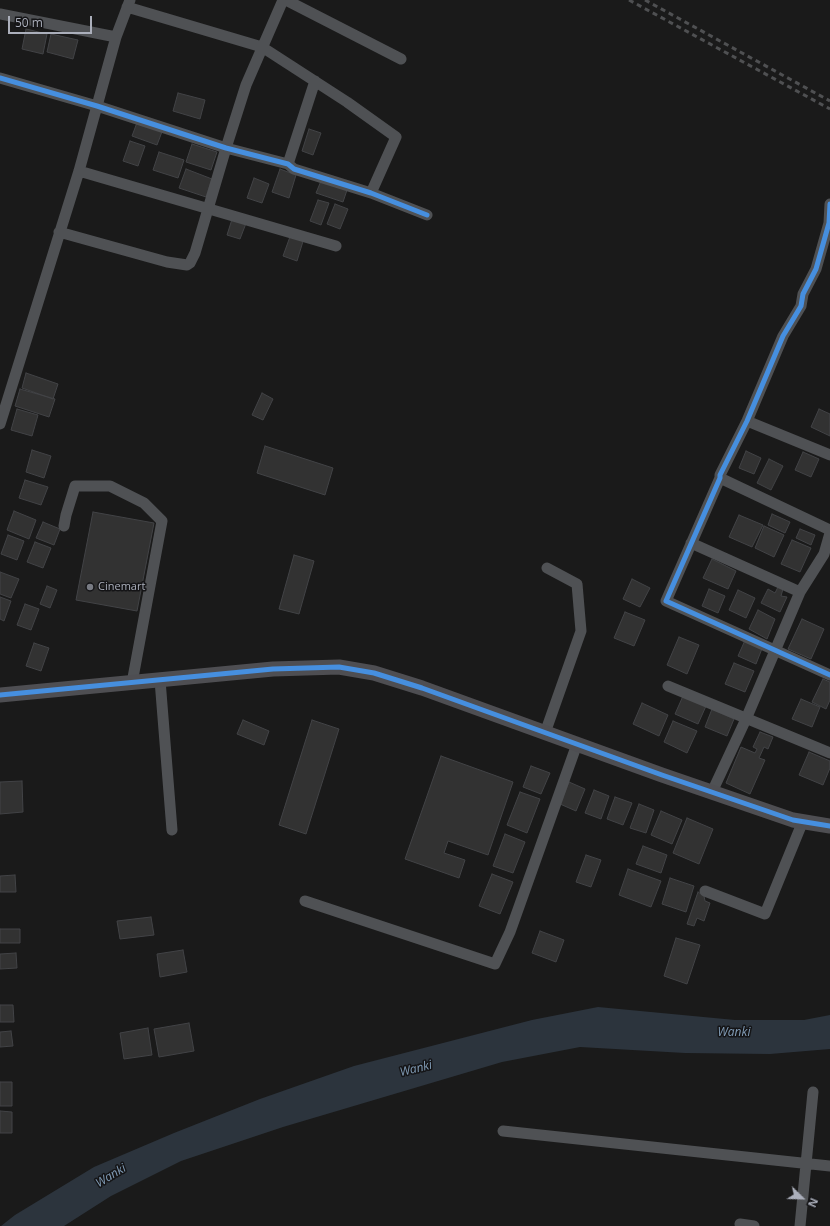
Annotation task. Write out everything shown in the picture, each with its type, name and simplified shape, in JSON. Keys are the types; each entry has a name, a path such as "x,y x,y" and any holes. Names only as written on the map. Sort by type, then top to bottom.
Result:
{"street":[{"path":"59,232 167,262 187,265 190,263 195,254 246,85 262,47 285,0 401,59"},
{"path":"0,424 79,170 116,37 128,4 262,47 396,137 371,192"},
{"path":"0,14 116,37"},
{"path":"0,78 98,106 226,148 288,164 294,169 371,192 427,215"},
{"path":"288,164 315,82"},
{"path":"79,170 336,246"},
{"path":"830,204 829,223 816,269 803,294 801,306 783,336 747,421 720,475 666,601 830,675"},
{"path":"747,421 830,455"},
{"path":"712,792 746,719 800,592 827,555 830,532 720,478"},
{"path":"64,526 75,486 110,486 144,504 162,521 132,683"},
{"path":"692,543 800,592"},
{"path":"545,733 581,631 577,584 547,568"},
{"path":"0,695 273,670 339,667 374,673 422,688 793,820 830,826"},
{"path":"160,680 172,830"},
{"path":"668,686 830,753"},
{"path":"305,901 496,964 510,932 576,744"},
{"path":"706,891 765,914 803,821"},
{"path":"800,1226 813,1092"},
{"path":"503,1131 830,1166"},
{"path":"740,1224 754,1226"}],"water":[{"name":"Wanki","path":"598,1007 735,1020 804,1020 830,1015 830,1049 770,1054 685,1053 580,1047 502,1062 283,1127 181,1161 111,1196 64,1226 1,1226 15,1215 94,1167 260,1099 354,1066 532,1020"}],"building":[{"path":"26,29 47,34 43,54 22,49"},
{"path":"51,34 78,40 73,59 47,52"},
{"path":"178,93 205,100 200,119 173,111"},
{"path":"138,120 163,129 157,145 132,136"},
{"path":"309,129 321,133 313,155 302,151"},
{"path":"130,141 145,146 138,166 123,161"},
{"path":"192,144 217,152 211,170 186,162"},
{"path":"159,152 184,160 178,178 153,170"},
{"path":"186,169 212,179 206,197 179,188"},
{"path":"280,169 296,175 289,198 272,192"},
{"path":"254,178 269,184 262,203 247,198"},
{"path":"321,181 347,190 343,202 316,193"},
{"path":"318,200 329,203 321,225 310,221"},
{"path":"335,204 348,209 340,229 327,224"},
{"path":"234,213 248,218 240,239 227,235"},
{"path":"291,234 304,238 297,261 283,256"},
{"path":"26,373 58,384 53,399 22,388"},
{"path":"20,389 55,399 49,417 15,406"},
{"path":"262,393 273,399 263,420 252,415"},
{"path":"17,409 38,415 32,436 11,430"},
{"path":"819,409 830,414 830,436 811,427"},
{"path":"265,446 333,468 325,495 257,473"},
{"path":"32,450 51,456 44,478 26,472"},
{"path":"746,451 761,458 754,474 739,468"},
{"path":"803,452 819,459 811,477 795,470"},
{"path":"769,459 783,466 771,490 757,483"},
{"path":"25,480 48,487 41,505 19,498"},
{"path":"14,511 36,520 29,539 7,530"},
{"path":"93,512 154,523 137,611 76,600"},
{"path":"772,514 790,522 785,533 768,525"},
{"path":"739,515 763,525 752,547 729,537"},
{"path":"43,522 60,529 54,545 36,538"},
{"path":"764,526 784,535 774,557 755,548"},
{"path":"800,529 815,535 811,545 796,538"},
{"path":"8,535 24,541 17,560 1,554"},
{"path":"792,540 811,548 800,572 781,564"},
{"path":"35,542 51,548 43,568 27,562"},
{"path":"294,555 314,561 299,614 279,609"},
{"path":"712,559 736,571 728,589 703,578"},
{"path":"0,572 19,579 11,598 0,594"},
{"path":"632,579 650,588 640,607 623,599"},
{"path":"47,586 57,590 50,608 40,604"},
{"path":"778,587 783,589 781,596 787,597 780,612 761,603 768,589 775,593"},
{"path":"709,589 725,596 718,613 702,606"},
{"path":"738,590 755,598 746,618 729,610"},
{"path":"0,597 11,601 4,621 0,619"},
{"path":"25,604 39,609 31,630 17,625"},
{"path":"758,610 775,619 767,639 749,629"},
{"path":"625,612 645,620 634,646 614,638"},
{"path":"802,619 824,629 811,659 788,649"},
{"path":"679,637 699,645 687,674 667,665"},
{"path":"746,638 763,646 756,664 738,656"},
{"path":"34,643 49,648 41,671 26,666"},
{"path":"734,663 754,671 745,692 725,684"},
{"path":"823,679 830,682 830,700 826,709 812,702"},
{"path":"683,696 706,706 698,724 675,714"},
{"path":"801,699 820,707 812,727 792,719"},
{"path":"642,703 668,715 659,736 633,724"},
{"path":"712,709 734,719 727,736 705,727"},
{"path":"243,720 269,731 264,745 237,734"},
{"path":"312,720 339,729 306,834 279,825"},
{"path":"673,721 697,731 687,753 664,742"},
{"path":"760,732 773,737 768,749 764,747 759,758 765,760 750,794 726,783 741,747 755,753 757,749 753,747"},
{"path":"809,752 830,761 830,768 823,785 799,775"},
{"path":"441,756 513,782 488,855 448,841 444,853 465,860 459,878 405,859"},
{"path":"531,766 550,773 541,794 523,787"},
{"path":"22,781 23,812 0,814 0,782"},
{"path":"569,782 585,789 576,811 560,804"},
{"path":"594,790 609,796 601,819 585,813"},
{"path":"520,792 540,799 527,833 507,825"},
{"path":"615,797 632,803 623,825 607,819"},
{"path":"639,804 654,810 646,833 630,828"},
{"path":"661,811 682,820 672,844 651,835"},
{"path":"687,818 713,829 699,864 673,853"},
{"path":"505,834 525,842 513,873 493,866"},
{"path":"643,846 667,855 661,873 636,864"},
{"path":"586,855 601,860 591,887 576,882"},
{"path":"628,869 661,881 651,907 619,895"},
{"path":"492,874 513,882 500,914 479,906"},
{"path":"15,875 16,892 0,892 0,876"},
{"path":"670,878 694,886 686,912 662,904"},
{"path":"698,892 704,896 705,901 710,903 704,921 697,918 694,926 687,924"},
{"path":"151,917 154,935 120,939 117,921"},
{"path":"0,929 20,929 20,943 0,943"},
{"path":"540,931 564,940 556,962 532,953"},
{"path":"676,938 700,945 687,984 664,976"},
{"path":"183,950 187,972 160,977 157,954"},
{"path":"16,953 17,968 0,969 0,954"},
{"path":"0,1005 13,1005 14,1022 0,1022"},
{"path":"189,1023 194,1051 159,1057 154,1029"},
{"path":"148,1028 152,1055 124,1059 120,1033"},
{"path":"11,1031 13,1046 0,1047 0,1032"},
{"path":"0,1082 12,1082 12,1106 0,1106"},
{"path":"0,1111 12,1112 12,1133 0,1133"}],"railway":[{"path":"629,0 830,109"},
{"path":"645,0 830,101"}],"cycle path":[{"path":"0,78 97,106 226,148 288,164 294,169 371,193 427,215"},
{"path":"830,204 829,223 816,269 803,294 801,306 783,336 747,421 720,475 666,601 830,675"},
{"path":"0,695 273,669 339,667 374,673 422,688 662,775 793,820 830,826"}],"place":[{"name":"Cinemart","path":"90,587"}]}
